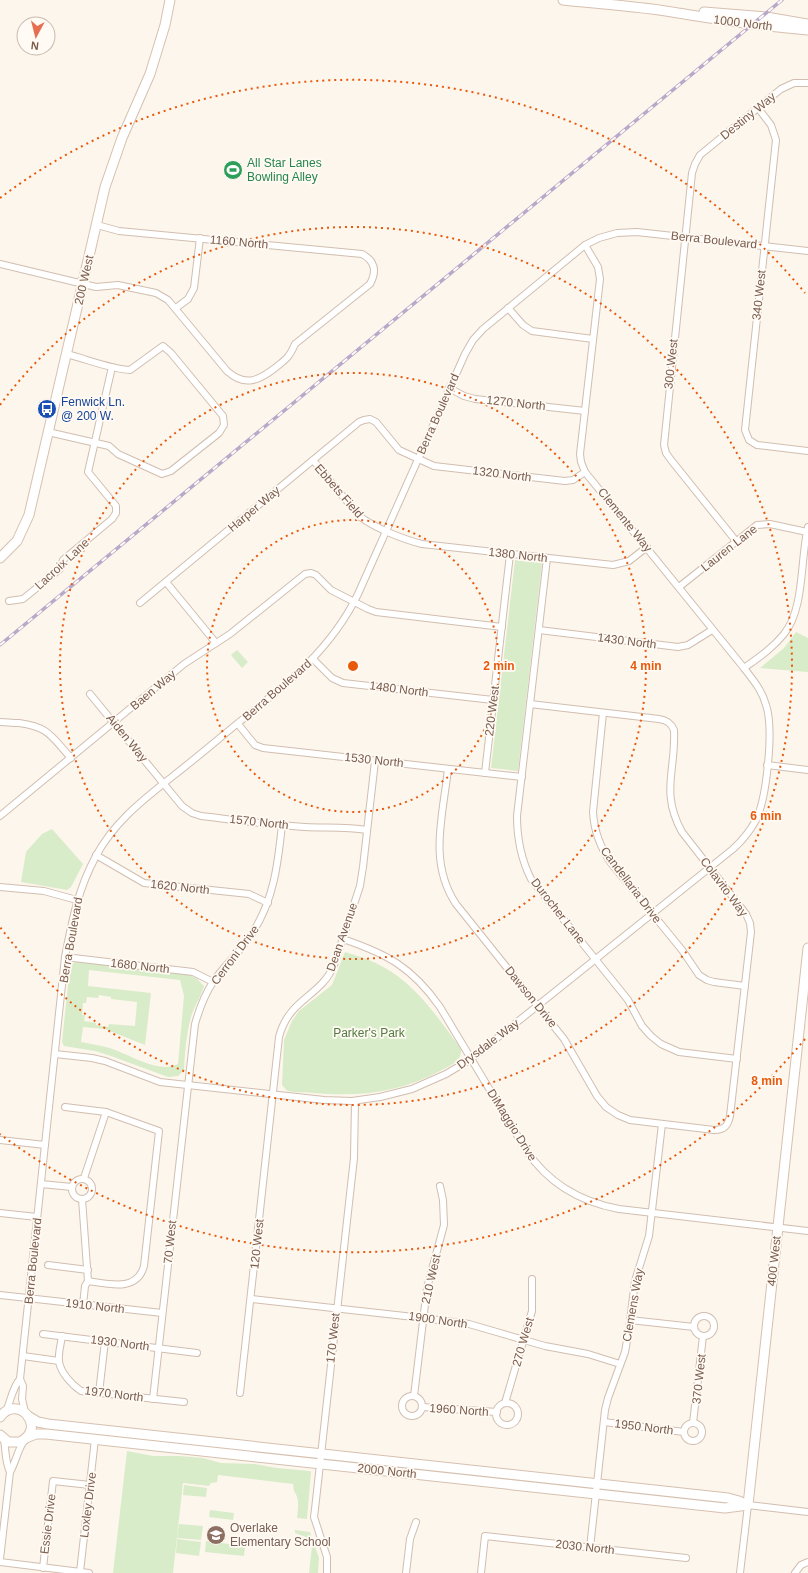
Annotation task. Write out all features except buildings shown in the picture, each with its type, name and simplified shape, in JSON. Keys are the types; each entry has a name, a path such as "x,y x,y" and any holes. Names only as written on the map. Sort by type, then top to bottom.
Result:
{"street":[{"name":"200 West","path":"0,558 17,541 29,515 66,354 112,167 122,138 153,67 165,25 170,0"},
{"name":"1000 North","path":"563,0 678,13 747,24 808,30"},
{"name":"1000 North","path":"678,13 699,12 744,15 808,24"},
{"name":"Destiny Way","path":"695,164 700,155 787,85 797,82 808,84"},
{"name":"340 West","path":"758,108 771,125 776,140 745,427 746,434 749,440 760,446 808,451"},
{"name":"300 West","path":"695,164 685,237 664,445 666,453 671,460 736,541"},
{"name":"1160 North","path":"97,225 119,231 362,254 368,257 374,269 370,284 295,344 290,356 262,378 257,380 242,380 230,374 176,308"},
{"name":"Berra Boulevard","path":"27,1414 22,1399 23,1386 20,1380 65,957 77,900 96,855 106,839 138,803 287,684 313,659 331,637 354,602 387,531 449,388 473,340 508,308 585,245 604,237 626,232 808,251"},
{"path":"0,264 83,284 103,287 118,284 156,293 168,300 176,308 188,299 194,288 200,238"},
{"name":"Clemente Way","path":"585,245 596,262 600,275 580,454 581,462 585,472 647,547 760,690 769,714 770,730 767,766"},
{"path":"508,308 522,325 532,331 593,339"},
{"path":"48,432 109,446 118,454 157,473 166,474 219,433 224,425 223,416 163,346 130,370 112,367 66,354"},
{"name":"Lacroix Lane","path":"9,601 23,599 60,569 63,560 116,514 116,506 88,472 112,367"},
{"name":"1270 North","path":"449,388 464,396 475,399 585,411"},
{"name":"1320 North","path":"370,419 376,422 400,450 439,467 560,481 573,480 585,472"},
{"name":"Harper Way","path":"140,603 359,422 370,419"},
{"name":"Ebbets Field","path":"313,460 359,516 387,531"},
{"name":"Lauren Lane","path":"679,587 754,527 763,524 807,529"},
{"path":"744,668 780,639 791,623 798,603 807,529"},
{"name":"1380 North","path":"387,531 422,544 608,565 619,564 633,559 647,547"},
{"name":"220 West","path":"485,773 510,554"},
{"name":"Durocher Lane","path":"547,558 517,816 519,849 524,864 531,879 628,1000 642,1026 656,1041 679,1052 737,1059"},
{"name":"Baen Way","path":"0,816 184,664 230,634 300,576 311,573 320,578 331,590 354,602"},
{"path":"166,582 216,643"},
{"path":"354,602 368,609 386,614 502,627"},
{"name":"1430 North","path":"538,630 678,647 688,645 712,630"},
{"name":"1480 North","path":"313,659 332,678 343,683 493,700"},
{"name":"Aiden Way","path":"90,694 164,783"},
{"path":"530,704 603,713"},
{"name":"Colavito Way","path":"603,713 666,720 672,725 674,736 670,780 672,805 676,819 682,832 746,914 750,923 737,1059 729,1123 725,1127"},
{"name":"Candellaria Drive","path":"603,713 593,804 595,827 599,842 607,856 682,950 700,975 707,980 714,982 745,986"},
{"path":"0,722 34,725 40,728 50,735 71,758"},
{"name":"1530 North","path":"238,724 255,745 263,748 522,777"},
{"name":"Dean Avenue","path":"273,1095 279,1036 283,1024 289,1013 297,1004 327,978 334,965 360,886 375,760"},
{"path":"767,766 808,770"},
{"name":"Drysdale Way","path":"55,1054 92,1058 104,1061 160,1082 324,1100 354,1101 391,1095 412,1089 446,1074 471,1059 739,844 752,826 761,805 767,766"},
{"name":"Dawson Drive","path":"448,769 439,848 440,863 446,885 456,904 564,1039 597,1096 606,1107 618,1115 630,1120 714,1130 721,1130 725,1127"},
{"name":"1570 North","path":"164,783 182,806 196,815 282,825 305,827 345,827 367,830"},
{"name":"Cerroni Drive","path":"187,1085 195,1024 204,999 213,982 245,946 261,920 268,903 275,880 282,825"},
{"name":"1620 North","path":"96,855 144,882 249,894 268,903"},
{"path":"0,887 44,891 77,900"},
{"name":"DiMaggio Drive","path":"343,939 378,952 398,963 428,990 440,1007 536,1165 574,1194 592,1202 619,1209 808,1231"},
{"name":"400 West","path":"740,1573 808,948"},
{"name":"1680 North","path":"65,957 193,972 213,982"},
{"name":"70 West","path":"153,1399 187,1085"},
{"name":"120 West","path":"240,1394 273,1095"},
{"name":"170 West","path":"327,1573 327,1557 314,1517 336,1308 354,1158 354,1101"},
{"path":"65,1107 106,1112 159,1131 143,1270 136,1280 128,1284 118,1285 88,1281"},
{"path":"84,1178 106,1112"},
{"name":"Clemens Way","path":"590,1548 608,1398 625,1352 635,1281 649,1236 662,1124"},
{"path":"0,1140 45,1145"},
{"path":"84,1178 91,1184 92,1192 90,1196 82,1199 74,1195 72,1187 76,1180 84,1178"},
{"path":"40,1184 72,1187"},
{"name":"210 West","path":"414,1396 429,1278 444,1225 443,1200 440,1186"},
{"path":"82,1199 88,1270 88,1281 83,1305"},
{"path":"0,1213 37,1217"},
{"path":"48,1265 88,1270"},
{"name":"270 West","path":"505,1404 533,1304 532,1279"},
{"name":"1910 North","path":"0,1295 162,1313"},
{"name":"1900 North","path":"251,1299 469,1324 545,1346 588,1354 620,1364"},
{"path":"701,1316 706,1316 711,1318 714,1326 713,1331 703,1336 696,1332 694,1327 695,1322 701,1316"},
{"path":"630,1320 694,1327"},
{"name":"1930 North","path":"43,1334 197,1353"},
{"path":"23,1356 58,1361 62,1336"},
{"name":"370 West","path":"694,1423 703,1336"},
{"path":"99,1393 105,1341"},
{"name":"1970 North","path":"58,1361 61,1369 75,1387 81,1391 184,1402"},
{"name":"Berra Boulevard","path":"2,1415 12,1398 15,1385 20,1380"},
{"path":"414,1396 419,1399 422,1407 419,1413 413,1416 407,1415 402,1410 401,1404 405,1398 414,1396"},
{"path":"505,1404 512,1404 517,1409 518,1416 516,1422 510,1425 503,1424 498,1419 497,1412 499,1407 505,1404"},
{"name":"1960 North","path":"422,1407 497,1412"},
{"name":"2000 North","path":"2,1415 15,1409 27,1414 38,1422 48,1424 728,1498 748,1505"},
{"path":"0,1559 10,1472 14,1465 19,1448 31,1430 32,1425 27,1414"},
{"name":"1950 North","path":"604,1422 684,1432"},
{"path":"694,1423 698,1425 702,1431 698,1440 693,1441 688,1440 685,1437 684,1432 686,1425 694,1423"},
{"name":"2000 North","path":"1,1437 16,1443 30,1435 41,1433 725,1508 748,1505 808,1512"},
{"path":"1,1437 6,1453 6,1464 10,1472"},
{"name":"Loxley Drive","path":"80,1572 95,1439"},
{"name":"Essie Drive","path":"43,1568 53,1481 90,1485"},
{"path":"406,1573 410,1538 416,1522"},
{"name":"2030 North","path":"481,1573 485,1536 686,1558"},
{"path":"0,1562 89,1573"},
{"path":"795,1573 801,1565 808,1562"}],"green space":[{"path":"515,560 542,563 518,771 491,768"},
{"path":"796,632 808,638 808,672 760,668 784,648"},
{"path":"237,650 248,662 242,668 231,655"},
{"path":"52,829 83,864 71,887 67,890 21,882 26,852 42,834"},
{"name":"Parker's Park","path":"345,952 386,968 411,987 442,1023 461,1049 461,1053 457,1060 447,1067 424,1078 393,1089 378,1092 362,1094 330,1094 294,1092 286,1090 282,1085 284,1040 292,1021 299,1011 332,985"},
{"path":"78,962 189,975 196,978 204,986 192,1013 189,1024 184,1070 178,1076 168,1077 95,1051 64,1046 62,1042 70,966 73,963","holes":["89,970 180,980 184,996 178,1064 170,1067 152,1065 106,1047 81,1042 83,1027 105,1029 145,1045 151,993 88,986","99,995 111,997 111,999 137,1002 135,1026 109,1024 108,1027 84,1021 85,1015 82,1015 83,1003 86,1003 87,997 98,998"]},
{"path":"127,1451 153,1456 203,1458 221,1463 254,1464 310,1471 307,1519 297,1518 298,1500 293,1484 218,1475 217,1482 211,1483 209,1486 183,1483 173,1573 113,1573"},
{"path":"184,1485 207,1488 206,1497 183,1495"},
{"path":"210,1510 234,1513 233,1520 209,1517"},
{"path":"179,1524 203,1526 201,1540 177,1538"},
{"path":"295,1530 310,1532 319,1558 318,1573 309,1573 312,1546 308,1545 306,1537 295,1533"},
{"path":"177,1539 201,1542 199,1556 176,1553"},
{"path":"206,1541 245,1546 244,1556 205,1552"}],"railway":[{"path":"0,645 782,0"}],"place":[{"name":"All Star Lanes Bowling Alley","path":"233,170"},
{"name":"Fenwick Ln. @ 200 W.","path":"47,409"},
{"name":"Overlake Elementary School","path":"216,1535"}]}
